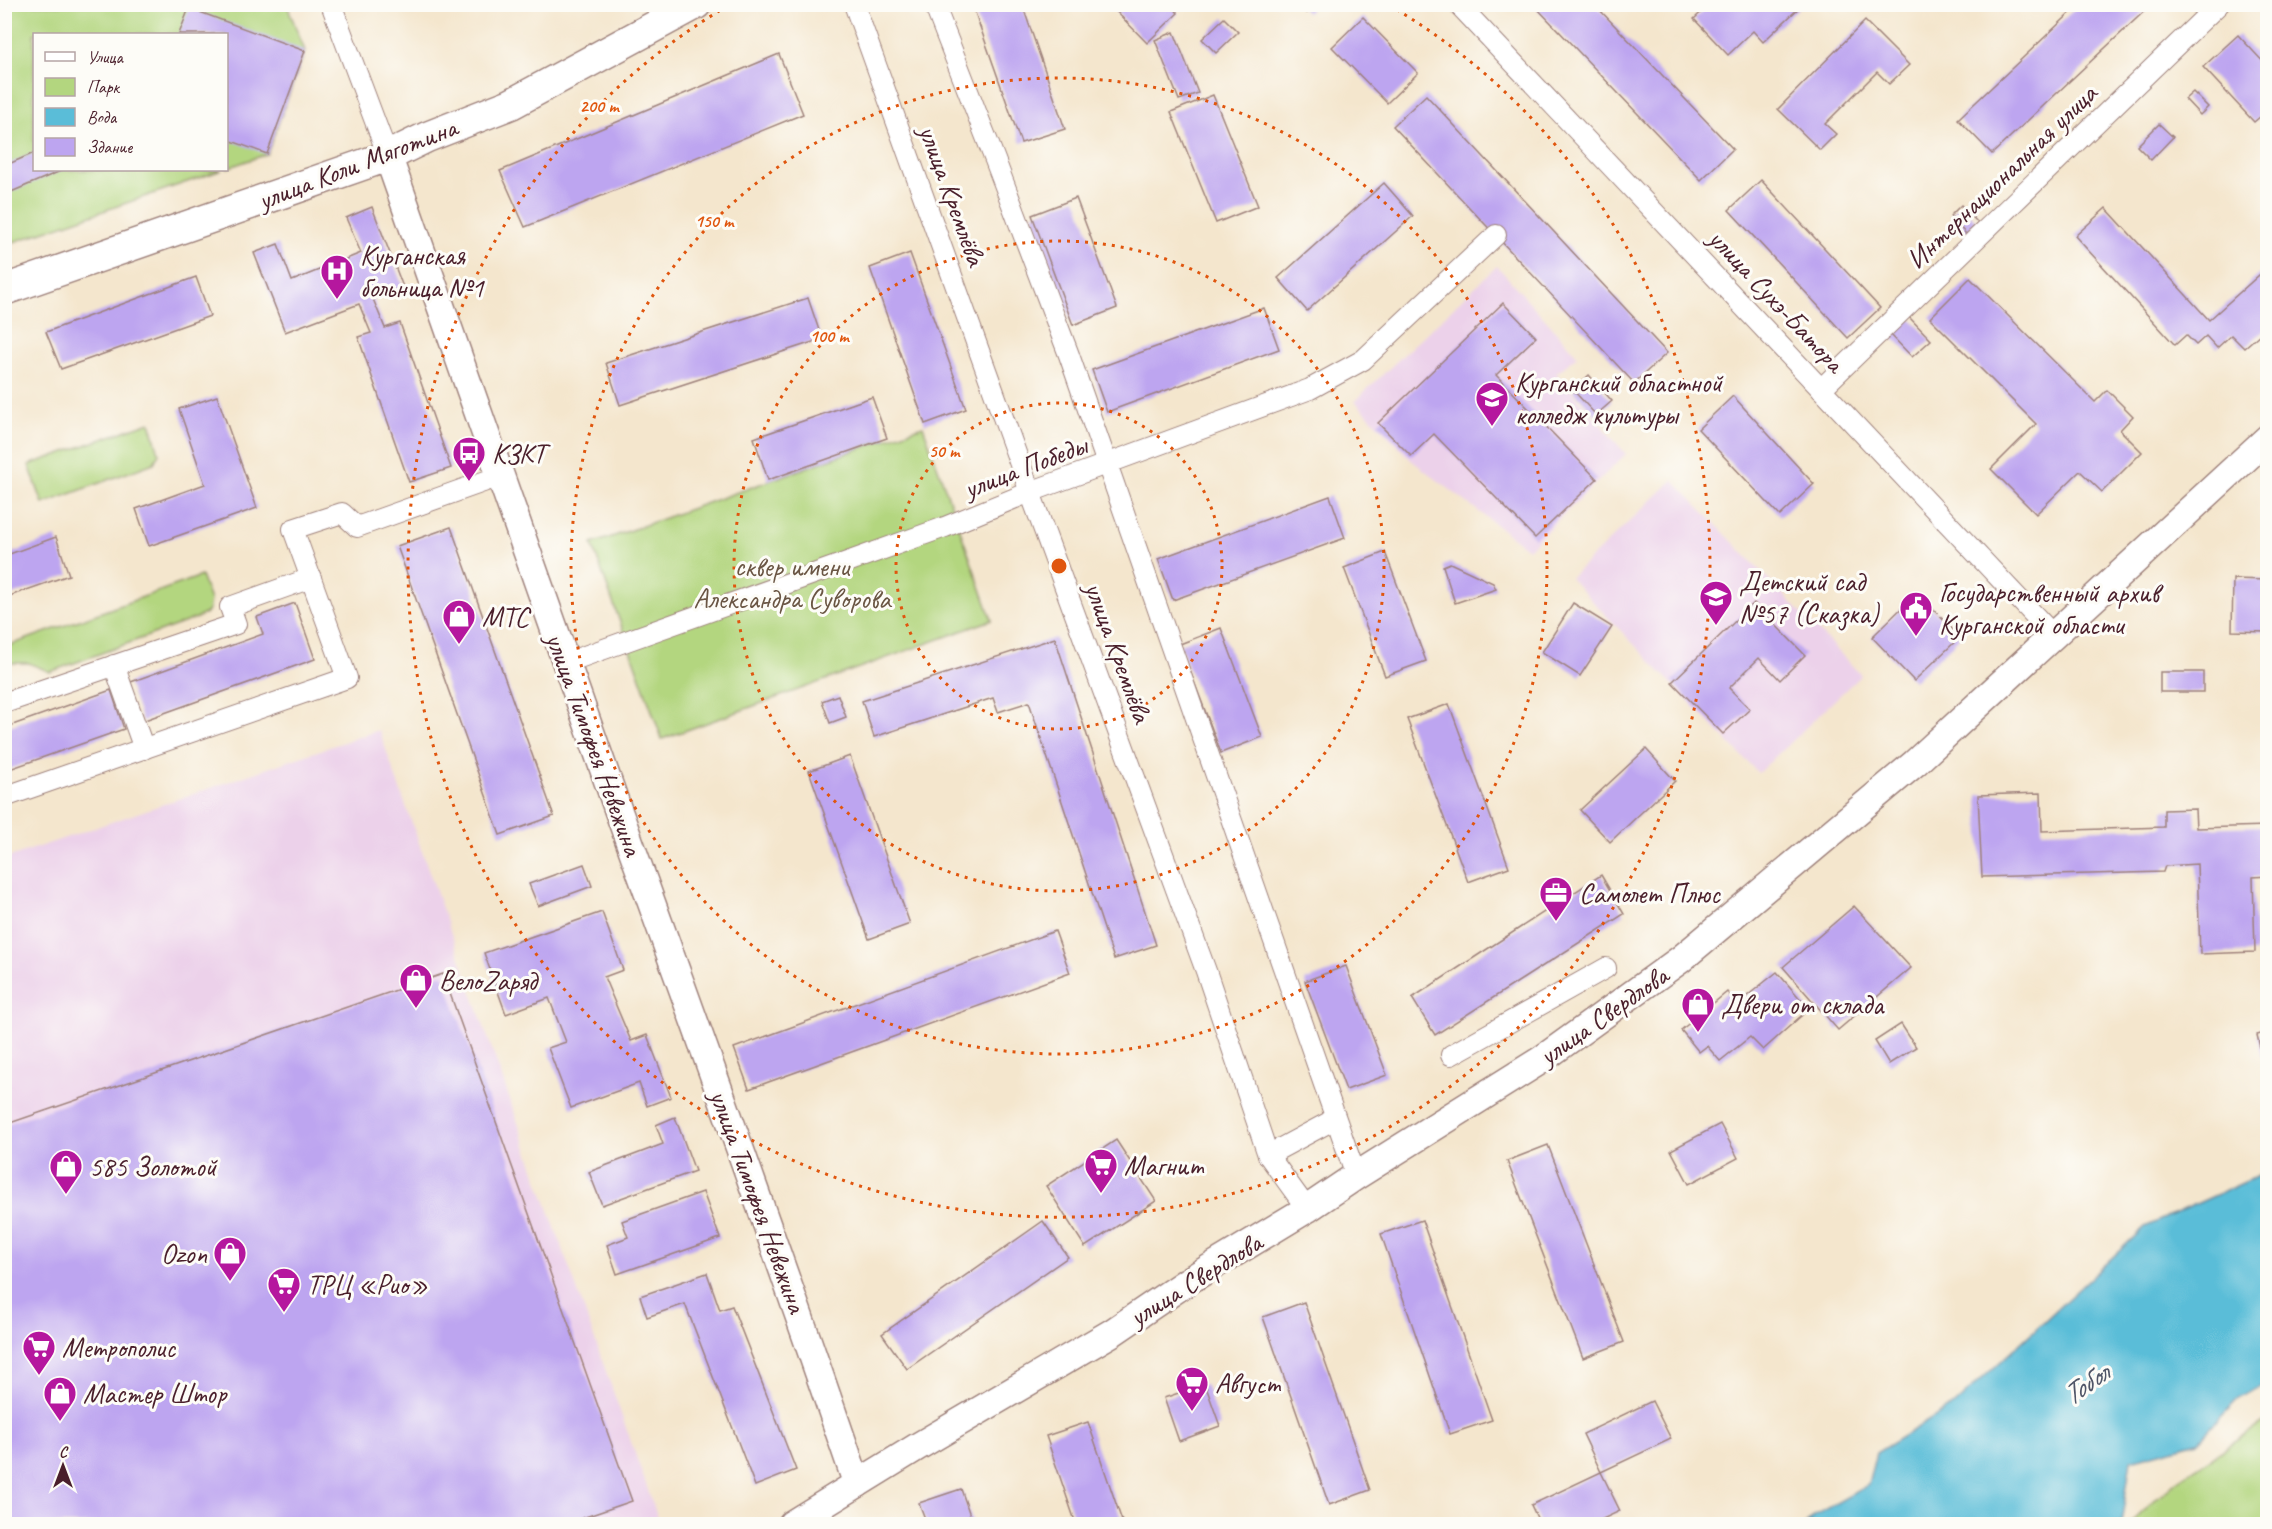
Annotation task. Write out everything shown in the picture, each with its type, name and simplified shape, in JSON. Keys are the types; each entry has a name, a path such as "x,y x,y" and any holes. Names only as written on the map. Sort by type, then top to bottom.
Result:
{"main road":[{"name":"улица Коли Мяготина","path":"4,290 388,156 427,137 511,104 696,4"},
{"name":"улица Тимофея Невежина","path":"388,156 566,663 692,1010 733,1135 809,1341 857,1484"},
{"name":"улица Свердлова","path":"792,1524 1113,1332 1188,1281 1307,1209 1540,1060 1682,959 1915,763 2268,438"}],"street":[{"name":"улица Тимофея Невежина","path":"331,4 388,156"},
{"name":"улица Кремлёва","path":"854,4 1029,492 1206,971 1268,1155 1307,1209"},
{"name":"улица Кремлёва","path":"934,4 1069,355 1356,1176"},
{"name":"улица Сухэ-Батора","path":"1458,4 2054,636"},
{"name":"Интернациональная улица","path":"1821,389 2219,4"},
{"name":"улица Победы","path":"566,663 945,526 1029,492 1310,389 1363,360 1496,235"},
{"path":"4,797 347,678 293,529 342,513 357,527 500,476"},
{"path":"4,703 236,624 230,607 311,578"},
{"path":"114,664 144,748"},
{"path":"1451,1055 1606,968"},
{"path":"1268,1155 1335,1119"}],"shaded area":[{"name":"Курганский областной колледж культуры","path":"1497,266 1578,356 1556,373 1626,454 1528,549 1411,460 1355,401"},
{"name":"Детский сад №57 (Сказка)","path":"1673,480 1861,675 1758,773 1570,578"},
{"name":"ТРЦ «Рио»","path":"379,730 660,1524 5,1524 4,859"}],"green space":[{"path":"4,5 287,5 305,51 267,154 228,168 228,33 33,33 33,171 219,171 5,245"},
{"path":"150,422 159,453 154,463 43,504 29,465"},
{"name":"сквер имени Александра Суворова","path":"923,426 992,620 662,739 592,544"},
{"path":"201,576 210,600 208,612 197,618 50,672 29,663 5,663 5,647"},
{"path":"2267,1421 2267,1524 2130,1524 2176,1481"}],"water":[{"name":"Тобол","path":"2267,1172 2267,1383 2238,1399 2197,1442 2131,1460 2121,1524 1806,1524 1815,1515 1868,1485 1876,1453 1954,1405 2145,1227"}],"building":[{"path":"416,4 432,4 432,5 418,10"},
{"path":"972,4 1022,4 1065,129 1021,143"},
{"path":"1109,4 1170,4 1178,13 1147,43"},
{"path":"1298,4 1316,4 1307,13"},
{"path":"1537,4 1594,4 1733,149 1701,180 1535,6"},
{"path":"1710,4 1803,4 1763,42 1753,31 1728,55 1694,19"},
{"path":"2080,4 2152,4 1992,154 1958,119"},
{"path":"189,8 305,51 267,154 228,140 228,33 179,33"},
{"path":"1363,17 1418,73 1387,103 1332,47"},
{"path":"1224,18 1238,32 1216,53 1202,39"},
{"path":"1865,21 1909,65 1889,84 1877,72 1825,124 1836,134 1820,150 1778,109"},
{"path":"1174,32 1198,93 1179,100 1155,40"},
{"path":"2238,35 2268,67 2268,110 2254,122 2203,67"},
{"path":"779,54 803,114 525,227 500,171"},
{"path":"2193,92 2208,107 2200,115 2185,99"},
{"path":"1213,95 1258,206 1216,223 1171,112"},
{"path":"1426,95 1667,353 1634,383 1393,126"},
{"path":"2159,124 2173,137 2151,160 2137,146"},
{"path":"33,153 33,171 61,171 4,195 4,166"},
{"path":"1761,180 1880,308 1848,338 1729,210"},
{"path":"1384,183 1413,216 1307,311 1278,278"},
{"path":"1076,198 1117,308 1073,325 1032,215"},
{"path":"1961,205 1978,223 1966,234 1950,216"},
{"path":"372,207 403,287 373,299 385,328 400,323 451,468 409,482 358,337 371,333 359,304 285,332 254,253 278,244 292,281 361,253 346,218"},
{"path":"2106,208 2209,320 2268,267 2268,327 2244,348 2231,335 2217,348 2206,336 2196,345 2186,335 2175,345 2075,236"},
{"path":"910,253 966,409 925,424 870,268"},
{"path":"196,277 210,316 61,369 46,332"},
{"path":"1970,278 2095,402 2107,390 2133,416 2120,430 2142,452 2102,492 2080,471 2036,514 1991,469 2036,424 1930,318"},
{"path":"808,298 822,339 620,405 606,363"},
{"path":"1503,303 1536,337 1496,375 1597,479 1535,538 1434,434 1411,456 1378,423"},
{"path":"1264,308 1279,349 1107,412 1092,370"},
{"path":"1909,317 1931,340 1912,357 1891,335"},
{"path":"1589,375 1612,401 1596,415 1573,390"},
{"path":"217,396 257,508 149,546 136,509 205,484 179,409"},
{"path":"1733,396 1814,484 1780,516 1698,429"},
{"path":"872,397 887,438 768,480 754,438"},
{"path":"1330,496 1345,538 1173,600 1158,559"},
{"path":"451,527 554,816 500,835 397,546"},
{"path":"56,537 69,575 4,598 4,556"},
{"path":"1385,552 1426,661 1385,676 1344,568"},
{"path":"1450,563 1493,583 1496,589 1455,603 1443,566"},
{"path":"2233,579 2268,580 2268,632 2232,631"},
{"path":"1917,593 1960,637 1914,681 1872,637"},
{"path":"295,603 315,659 142,721 128,683 263,634 257,617"},
{"path":"1573,603 1612,627 1580,676 1542,652"},
{"path":"1754,603 1805,655 1780,680 1759,658 1729,688 1750,709 1723,734 1672,682"},
{"path":"1221,628 1262,737 1221,753 1180,644"},
{"path":"1055,638 1156,945 1114,959 1029,702 998,712 993,698 874,737 862,701"},
{"path":"2160,672 2203,672 2203,692 2160,692"},
{"path":"111,690 124,729 4,771 4,728"},
{"path":"838,695 846,717 830,723 822,701"},
{"path":"1449,704 1509,867 1468,882 1407,719"},
{"path":"1646,749 1675,781 1610,842 1580,810"},
{"path":"850,756 910,924 869,939 809,771"},
{"path":"2041,793 2042,831 2164,827 2164,810 2195,809 2196,828 2268,826 2268,876 2253,877 2255,952 2200,954 2197,864 2165,866 2163,872 1982,877 1978,795"},
{"path":"584,864 592,886 538,906 529,884"},
{"path":"1601,875 1624,914 1435,1035 1412,998"},
{"path":"1854,906 1911,968 1838,1030 1783,967"},
{"path":"602,912 623,970 604,977 631,1041 647,1035 671,1097 647,1106 639,1083 571,1108 548,1048 566,1042 549,998 506,1014 484,953"},
{"path":"1055,931 1070,973 749,1089 734,1048"},
{"path":"1346,966 1387,1075 1346,1090 1305,981"},
{"path":"1777,972 1809,1009 1763,1050 1750,1037 1720,1061 1707,1046 1699,1052 1681,1030 1727,992 1737,1004"},
{"name":"ТРЦ «Рио»","path":"443,974 632,1501 565,1524 4,1524 4,1125"},
{"path":"1901,1024 1916,1047 1889,1064 1875,1041"},
{"path":"2268,1032 2268,1072 2266,1072 2257,1035"},
{"path":"675,1117 695,1171 602,1205 589,1172 663,1144 656,1125"},
{"path":"1720,1124 1738,1158 1689,1184 1671,1150"},
{"name":"Магнит","path":"1116,1140 1156,1201 1085,1247 1046,1186"},
{"path":"1548,1145 1624,1342 1583,1358 1507,1161"},
{"path":"703,1192 720,1238 617,1274 607,1245 628,1237 622,1221"},
{"path":"1422,1220 1492,1420 1450,1434 1381,1234"},
{"path":"1043,1221 1068,1257 907,1369 882,1334"},
{"path":"707,1273 720,1310 732,1306 796,1470 755,1486 685,1304 647,1317 640,1296"},
{"path":"1304,1302 1370,1490 1329,1505 1263,1317"},
{"name":"Август","path":"1205,1384 1220,1426 1179,1441 1164,1398"},
{"path":"1652,1401 1671,1439 1601,1472 1583,1434"},
{"path":"1088,1422 1123,1524 1076,1524 1046,1436"},
{"path":"1601,1472 1620,1511 1592,1524 1540,1524 1531,1505"},
{"path":"961,1489 973,1524 927,1524 919,1503"}],"place":[{"name":"Курганская больница №1","path":"337,300"},
{"name":"Курганский областной колледж культуры","path":"1492,427"},
{"name":"КЗКТ","path":"469,482"},
{"name":"Детский сад №57 (Сказка)","path":"1716,626"},
{"name":"Государственный архив Курганской области","path":"1916,637"},
{"name":"МТС","path":"459,645"},
{"name":"Самолет Плюс","path":"1556,922"},
{"name":"ВелоZаряд","path":"416,1009"},
{"name":"Двери от склада","path":"1698,1033"},
{"name":"Магнит","path":"1101,1194"},
{"name":"585 Золотой","path":"66,1195"},
{"name":"Ozon","path":"230,1282"},
{"name":"ТРЦ «Рио»","path":"284,1313"},
{"name":"Метрополис","path":"39,1376"},
{"name":"Август","path":"1192,1412"},
{"name":"Мастер Штор","path":"60,1422"}]}
